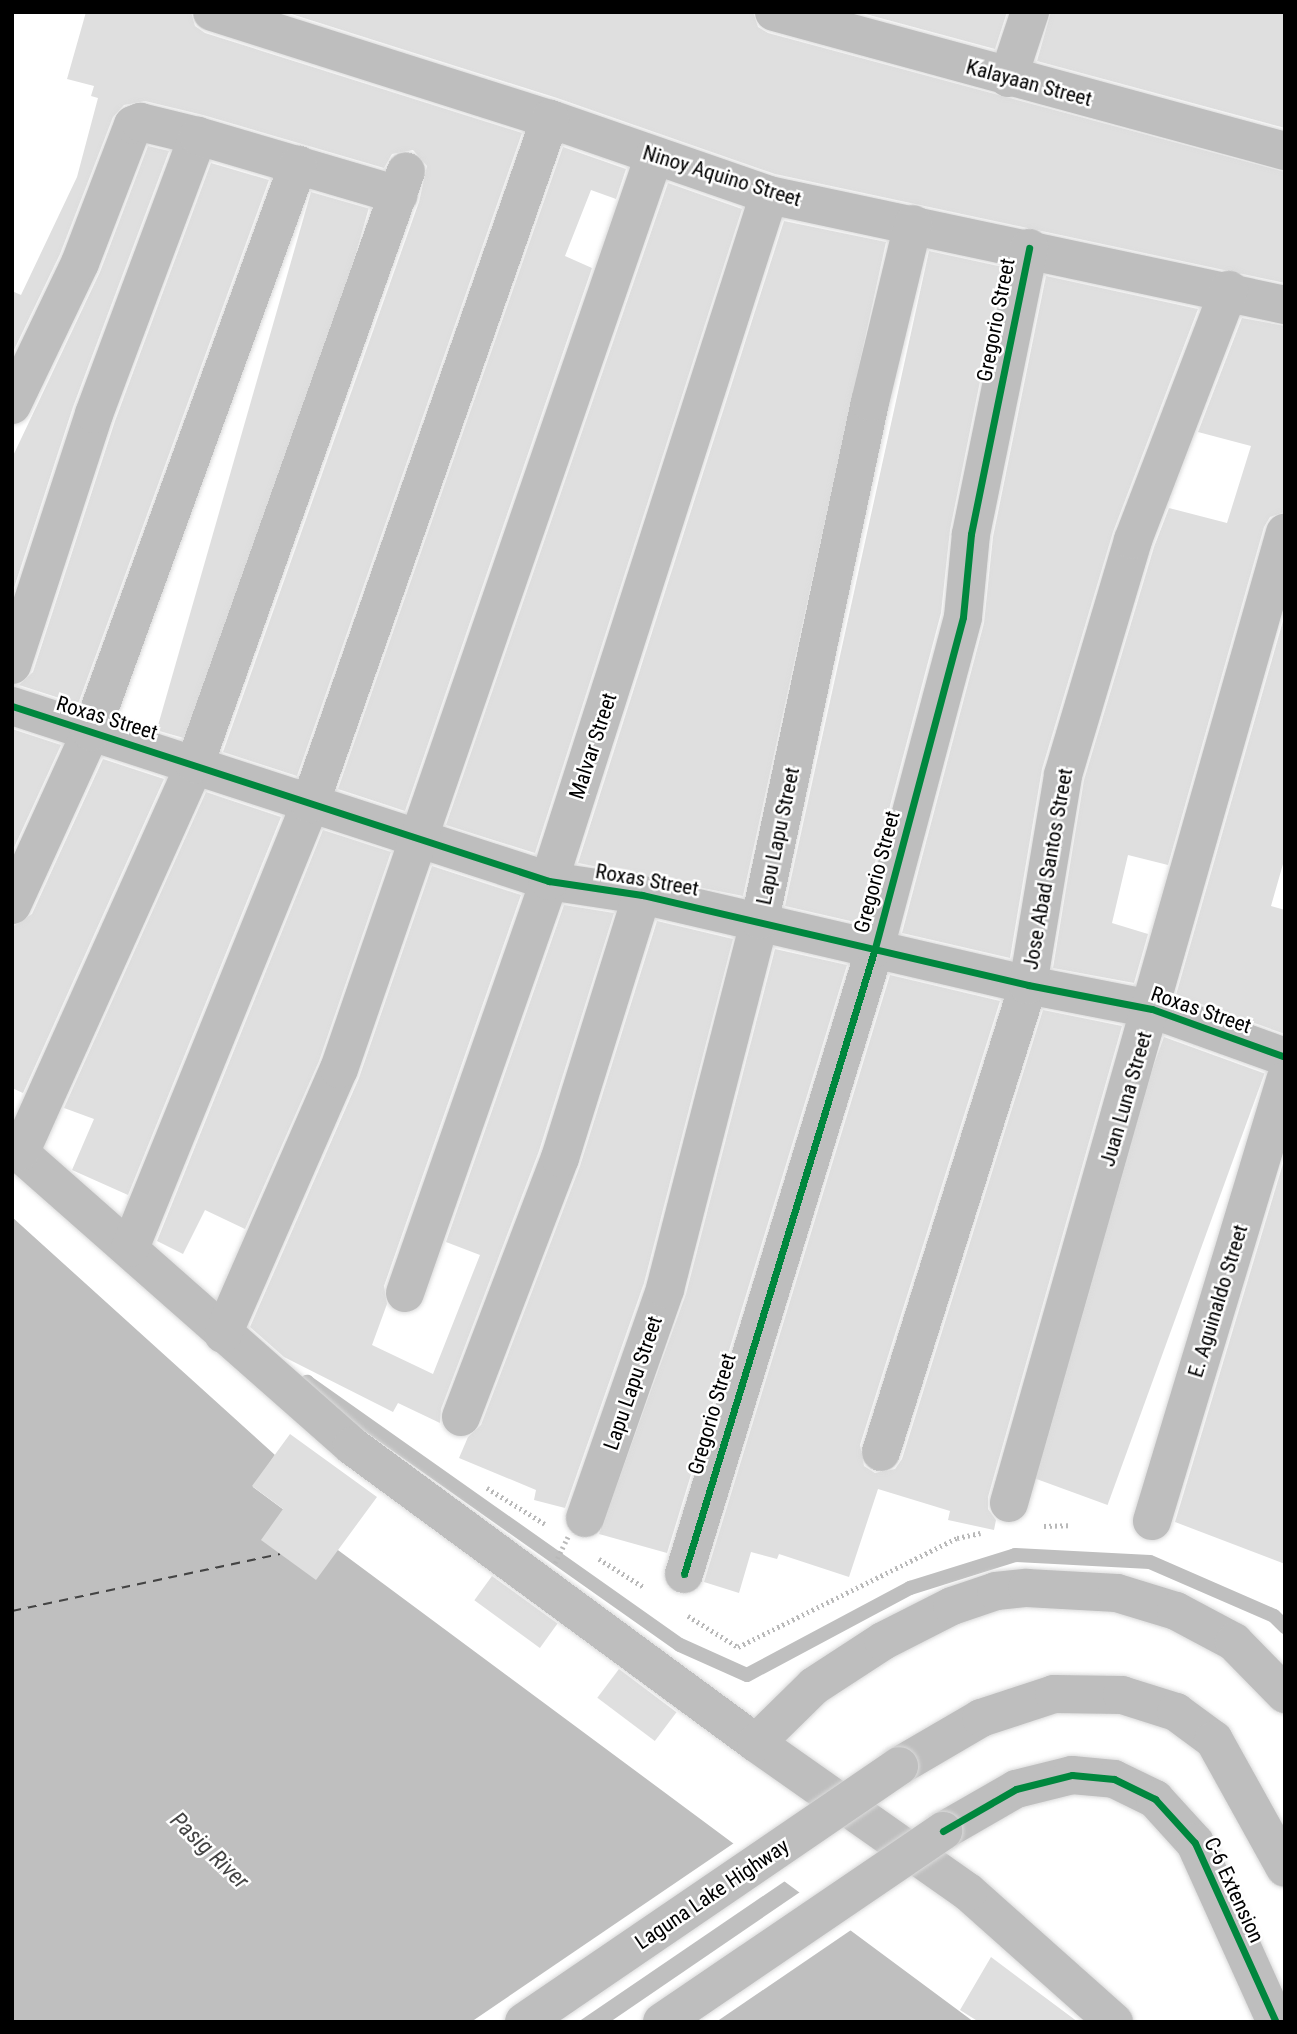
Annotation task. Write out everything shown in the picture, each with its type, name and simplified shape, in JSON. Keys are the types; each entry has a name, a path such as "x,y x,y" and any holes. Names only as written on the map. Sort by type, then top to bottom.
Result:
{"street":[{"name":"Ninoy Aquino Street","path":"212,12 550,119 769,195 1229,290 1285,305"},
{"name":"Kalayaan Street","path":"774,12 1008,78 1285,151"},
{"path":"1008,78 1030,12"},
{"path":"130,1248 310,804 550,119"},
{"path":"12,405 80,263 133,124 140,122 198,136 298,165 402,183 195,764 17,1148 223,1334 362,1454 756,1744 968,1892 1114,2022"},
{"path":"12,665 94,414 198,136"},
{"path":"223,1334 334,1081 654,156"},
{"path":"12,905 91,732 298,165"},
{"name":"Malvar Street","path":"405,1293 550,881 769,195"},
{"name":"Lapu Lapu Street","path":"577,1526 665,1289 760,920 870,402 913,224"},
{"name":"Gregorio Street","path":"684,1574 876,948 962,617 971,534 1029,248"},
{"name":"Jose Abad Santos Street","path":"881,1452 1028,985 1063,775 1133,540 1229,290"},
{"name":"Juan Luna Street","path":"1021,1514 1152,1009 1285,533"},
{"name":"Roxas Street","path":"12,706 195,764 416,840 550,881 642,895 760,920 1028,985 1152,1009 1285,1057"},
{"path":"461,1417 560,1157 642,895"},
{"name":"E. Aguinaldo Street","path":"1152,1521 1285,1081"},
{"path":"756,1744 814,1686 883,1641 952,1606 1006,1590 1061,1586 1117,1593 1176,1611 1234,1642 1285,1694"},
{"name":"Laguna Lake Highway","path":"524,2022 899,1766 981,1718 1054,1694 1122,1695 1176,1712 1214,1740 1285,1868"},
{"name":"C-6 Extension","path":"662,2022 943,1831 1016,1788 1072,1774 1114,1779 1156,1799 1195,1843 1276,2022"}],"path":[{"path":"1021,1514 1069,1525"},
{"path":"555,1563 577,1526"},
{"path":"685,1614 738,1647 957,1538 982,1532"}],"water":[{"name":"Pasig River","path":"12,1217 275,1455 253,1487 974,2022 12,2022"}],"pier":[{"path":"737,1841 788,1879 578,2022 471,2022"},
{"path":"803,1890 854,1928 716,2022 610,2022"}],"building":[{"path":"86,12 191,12 195,26 205,33 522,133 297,776 223,752 419,202 427,166 413,150 392,154 384,168 203,115 145,101 124,105 113,117 60,254 12,354 12,291 21,295 77,177 98,98 91,96 94,86 67,79"},
{"path":"285,12 753,12 758,27 768,33 1285,172 1285,283 775,174 557,98"},
{"path":"858,12 1007,12 995,49"},
{"path":"1051,12 1285,12 1285,128 1037,61"},
{"path":"148,146 169,151 73,407 12,594 12,458 100,272"},
{"path":"563,147 626,169 616,199 591,190 565,256 592,268 405,811 338,789"},
{"path":"211,163 269,180 78,704 19,685 33,672 115,421"},
{"path":"668,183 742,209 535,853 446,825"},
{"path":"311,192 369,209 214,747 157,730"},
{"path":"784,221 886,242 743,896 578,863"},
{"path":"929,251 1003,267 950,530 941,613 859,923 785,906"},
{"path":"1046,276 1198,309 1113,532 1042,769 1010,958 902,933 984,623 993,537"},
{"path":"1242,318 1285,326 1285,512 1270,517 1264,527 1168,865 1128,855 1112,923 1148,934 1134,983 1053,968 1084,780 1154,547 1169,508 1227,523 1251,446 1198,432"},
{"path":"1285,614 1285,857 1271,906 1285,910 1285,1034 1176,995"},
{"path":"12,729 61,745 12,852"},
{"path":"103,759 164,779 23,1093 12,1088 12,927 32,914"},
{"path":"206,792 281,817 128,1195 72,1170 94,1119 64,1108"},
{"path":"323,830 391,852 319,1061 245,1229 205,1210 183,1254 157,1241"},
{"path":"432,866 521,895 384,1286 387,1304 372,1345 433,1374 480,1255 446,1242 564,905 614,913 539,1151 441,1409 440,1423 398,1403 393,1412 284,1357 250,1327 359,1078"},
{"path":"657,921 733,939 644,1283 565,1508 534,1500 536,1490 459,1458 468,1437 481,1425 580,1166"},
{"path":"775,949 847,965 667,1553 599,1534 686,1294"},
{"path":"890,975 1000,1001 860,1445 864,1466 875,1473 895,1469 902,1459 1043,1010 1122,1026 988,1497 988,1509 996,1520 994,1530 948,1520 950,1511 878,1489 849,1577 779,1554 777,1559 751,1552 739,1593 704,1582"},
{"path":"1164,1037 1265,1074 1108,1505 1007,1468"},
{"path":"1285,1157 1285,1564 1175,1522"},
{"path":"290,1434 377,1497 316,1580 261,1540 283,1509 252,1486"},
{"path":"492,1576 558,1624 540,1648 474,1600"},
{"path":"619,1669 677,1712 655,1741 597,1698"},
{"path":"991,1957 1078,2022 979,2022 960,2010"}],"waterway":[{"path":"300,1387 307,1382 680,1645 747,1675 910,1588 1015,1555 1150,1562 1274,1616 1285,1627"}],"ferry route":[{"path":"12,1611 280,1554"}],"cycle path":[{"path":"684,1574 875,948 963,617 971,534 1029,248"},
{"path":"12,706 549,881 642,895 1028,985 1152,1009 1285,1057"},
{"path":"943,1831 1016,1789 1072,1775 1114,1779 1155,1799 1195,1843 1276,2022"}]}
